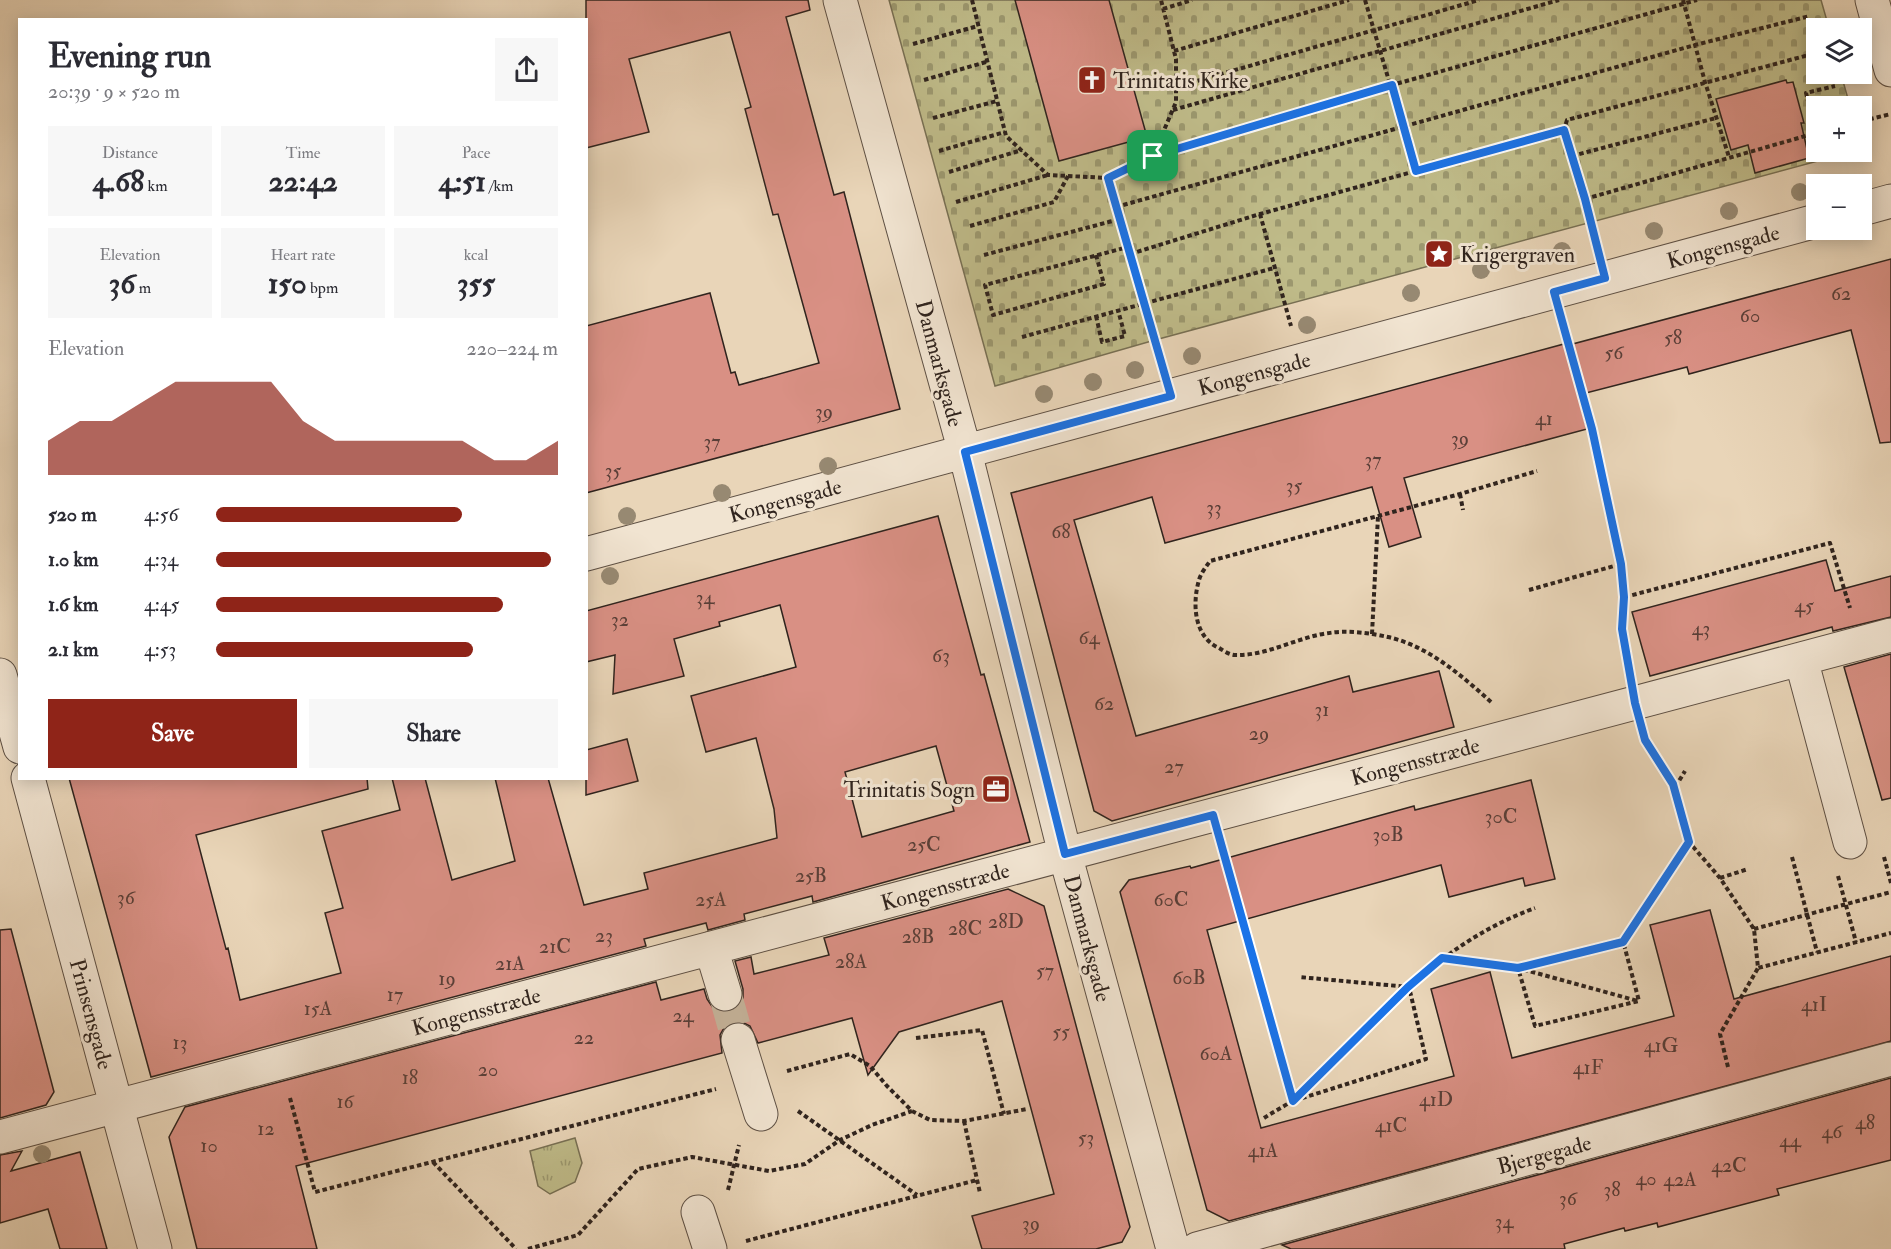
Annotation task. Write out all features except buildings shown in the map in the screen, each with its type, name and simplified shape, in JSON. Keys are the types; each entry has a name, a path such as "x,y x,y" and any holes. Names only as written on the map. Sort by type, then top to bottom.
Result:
{"street":[{"name":"Danmarksgade","path":"840,0 965,452 1065,854 1173,1249"},
{"path":"1872,0 1891,70"},
{"path":"1872,206 1891,201"},
{"name":"Kongensgade","path":"588,553 1806,224"},
{"name":"Kongensstræde","path":"0,1137 1876,639"},
{"path":"1801,659 1843,856"},
{"path":"0,675 18,739"},
{"name":"Prinsensgade","path":"29,780 155,1249"},
{"path":"711,948 725,994"},
{"path":"738,1040 765,1118"},
{"name":"Bjergegade","path":"1197,1249 1891,1059"},
{"path":"698,1212 725,1246"}],"path":[{"path":"972,0 1006,136 1048,175"},
{"path":"1153,156 1176,102 1176,59 1161,0"},
{"path":"1163,9 1192,0"},
{"path":"1174,51 1349,0"},
{"path":"1365,0 1416,171"},
{"path":"1176,87 1479,0"},
{"path":"1173,111 1559,0"},
{"path":"956,201 1048,175 1108,178 1153,156 1392,85 1697,0"},
{"path":"1684,2 1705,82 1727,156 1730,157"},
{"path":"1116,207 1695,45 1810,16"},
{"path":"913,45 978,26"},
{"path":"1605,278 1585,199 1564,130 1567,120 1806,56"},
{"path":"924,80 987,62"},
{"path":"1807,96 1806,93 1835,86"},
{"path":"933,118 997,101"},
{"path":"1872,119 1891,114"},
{"path":"1572,156 1716,118"},
{"path":"1130,254 1260,214 1564,130"},
{"path":"939,151 1005,132"},
{"path":"1585,199 1806,136"},
{"path":"949,172 1022,150"},
{"path":"970,226 1054,202 1068,176"},
{"path":"1108,178 1171,396"},
{"path":"1260,214 1293,331"},
{"path":"984,255 1120,219"},
{"path":"1096,255 1104,284 993,315 985,285 1096,255 1128,247"},
{"path":"1022,337 1274,268"},
{"path":"1554,292 1592,429 1621,564 1624,597 1622,629 1635,703 1645,740 1673,784 1689,842 1720,878 1754,928 1758,968 1720,1034 1730,1072"},
{"path":"1096,315 1102,342 1125,336 1118,310"},
{"path":"1526,732 1449,667 1419,647 1372,634 1329,633 1254,653 1233,655 1212,645 1199,629 1194,604 1199,578 1210,561 1537,471"},
{"path":"1460,494 1463,510"},
{"path":"1372,634 1378,516"},
{"path":"1624,597 1830,543 1876,639"},
{"path":"1529,590 1621,564"},
{"path":"1673,784 1679,781 1685,771"},
{"path":"1213,815 1293,1101"},
{"path":"1518,968 1623,942 1689,842"},
{"path":"1843,856 1846,904 1856,942"},
{"path":"1792,857 1816,952"},
{"path":"1720,878 1748,869"},
{"path":"1754,928 1891,892"},
{"path":"1293,1101 1408,987 1442,958 1458,946 1509,918 1535,908"},
{"path":"1758,968 1891,933"},
{"path":"1623,942 1639,1001"},
{"path":"1442,958 1518,968 1639,1001"},
{"path":"1518,968 1535,1026 1639,1001"},
{"path":"1299,977 1408,987"},
{"path":"1264,1118 1293,1101 1426,1059 1408,987"},
{"path":"916,1038 982,1030 1004,1114"},
{"path":"280,1062 315,1192 850,1054 870,1066 912,1111 930,1120 964,1121 1027,1109"},
{"path":"528,1249 578,1235 638,1169 692,1157 769,1171 805,1164 840,1140 872,1125 912,1111"},
{"path":"726,1194 734,1165 765,1118 840,1140 918,1196"},
{"path":"964,1121 980,1193"},
{"path":"433,1162 516,1249"},
{"path":"725,1246 977,1180"}],"green space":[{"path":"889,0 1821,0 1826,18 1806,18 1806,84 1844,84 1847,96 1806,96 1806,162 1814,162 1155,340 995,386"},
{"path":"575,1138 582,1163 575,1182 550,1194 538,1186 530,1151"}],"tunnel":[{"path":"725,994 738,1040"}],"place":[{"name":"Trinitatis Kirke","path":"1092,80"},
{"name":"Krigergraven","path":"1439,254"},
{"name":"Trinitatis Sogn","path":"996,789"}],"route":[{"path":"1392,85 1416,171 1564,130 1585,199 1605,278 1554,292 1592,429 1621,564 1624,597 1622,629 1635,703 1645,740 1673,784 1689,842 1623,942 1518,968 1442,958 1408,987 1293,1101 1213,815 1065,854 965,452 1171,396 1108,178 1153,156 1392,85"}]}
